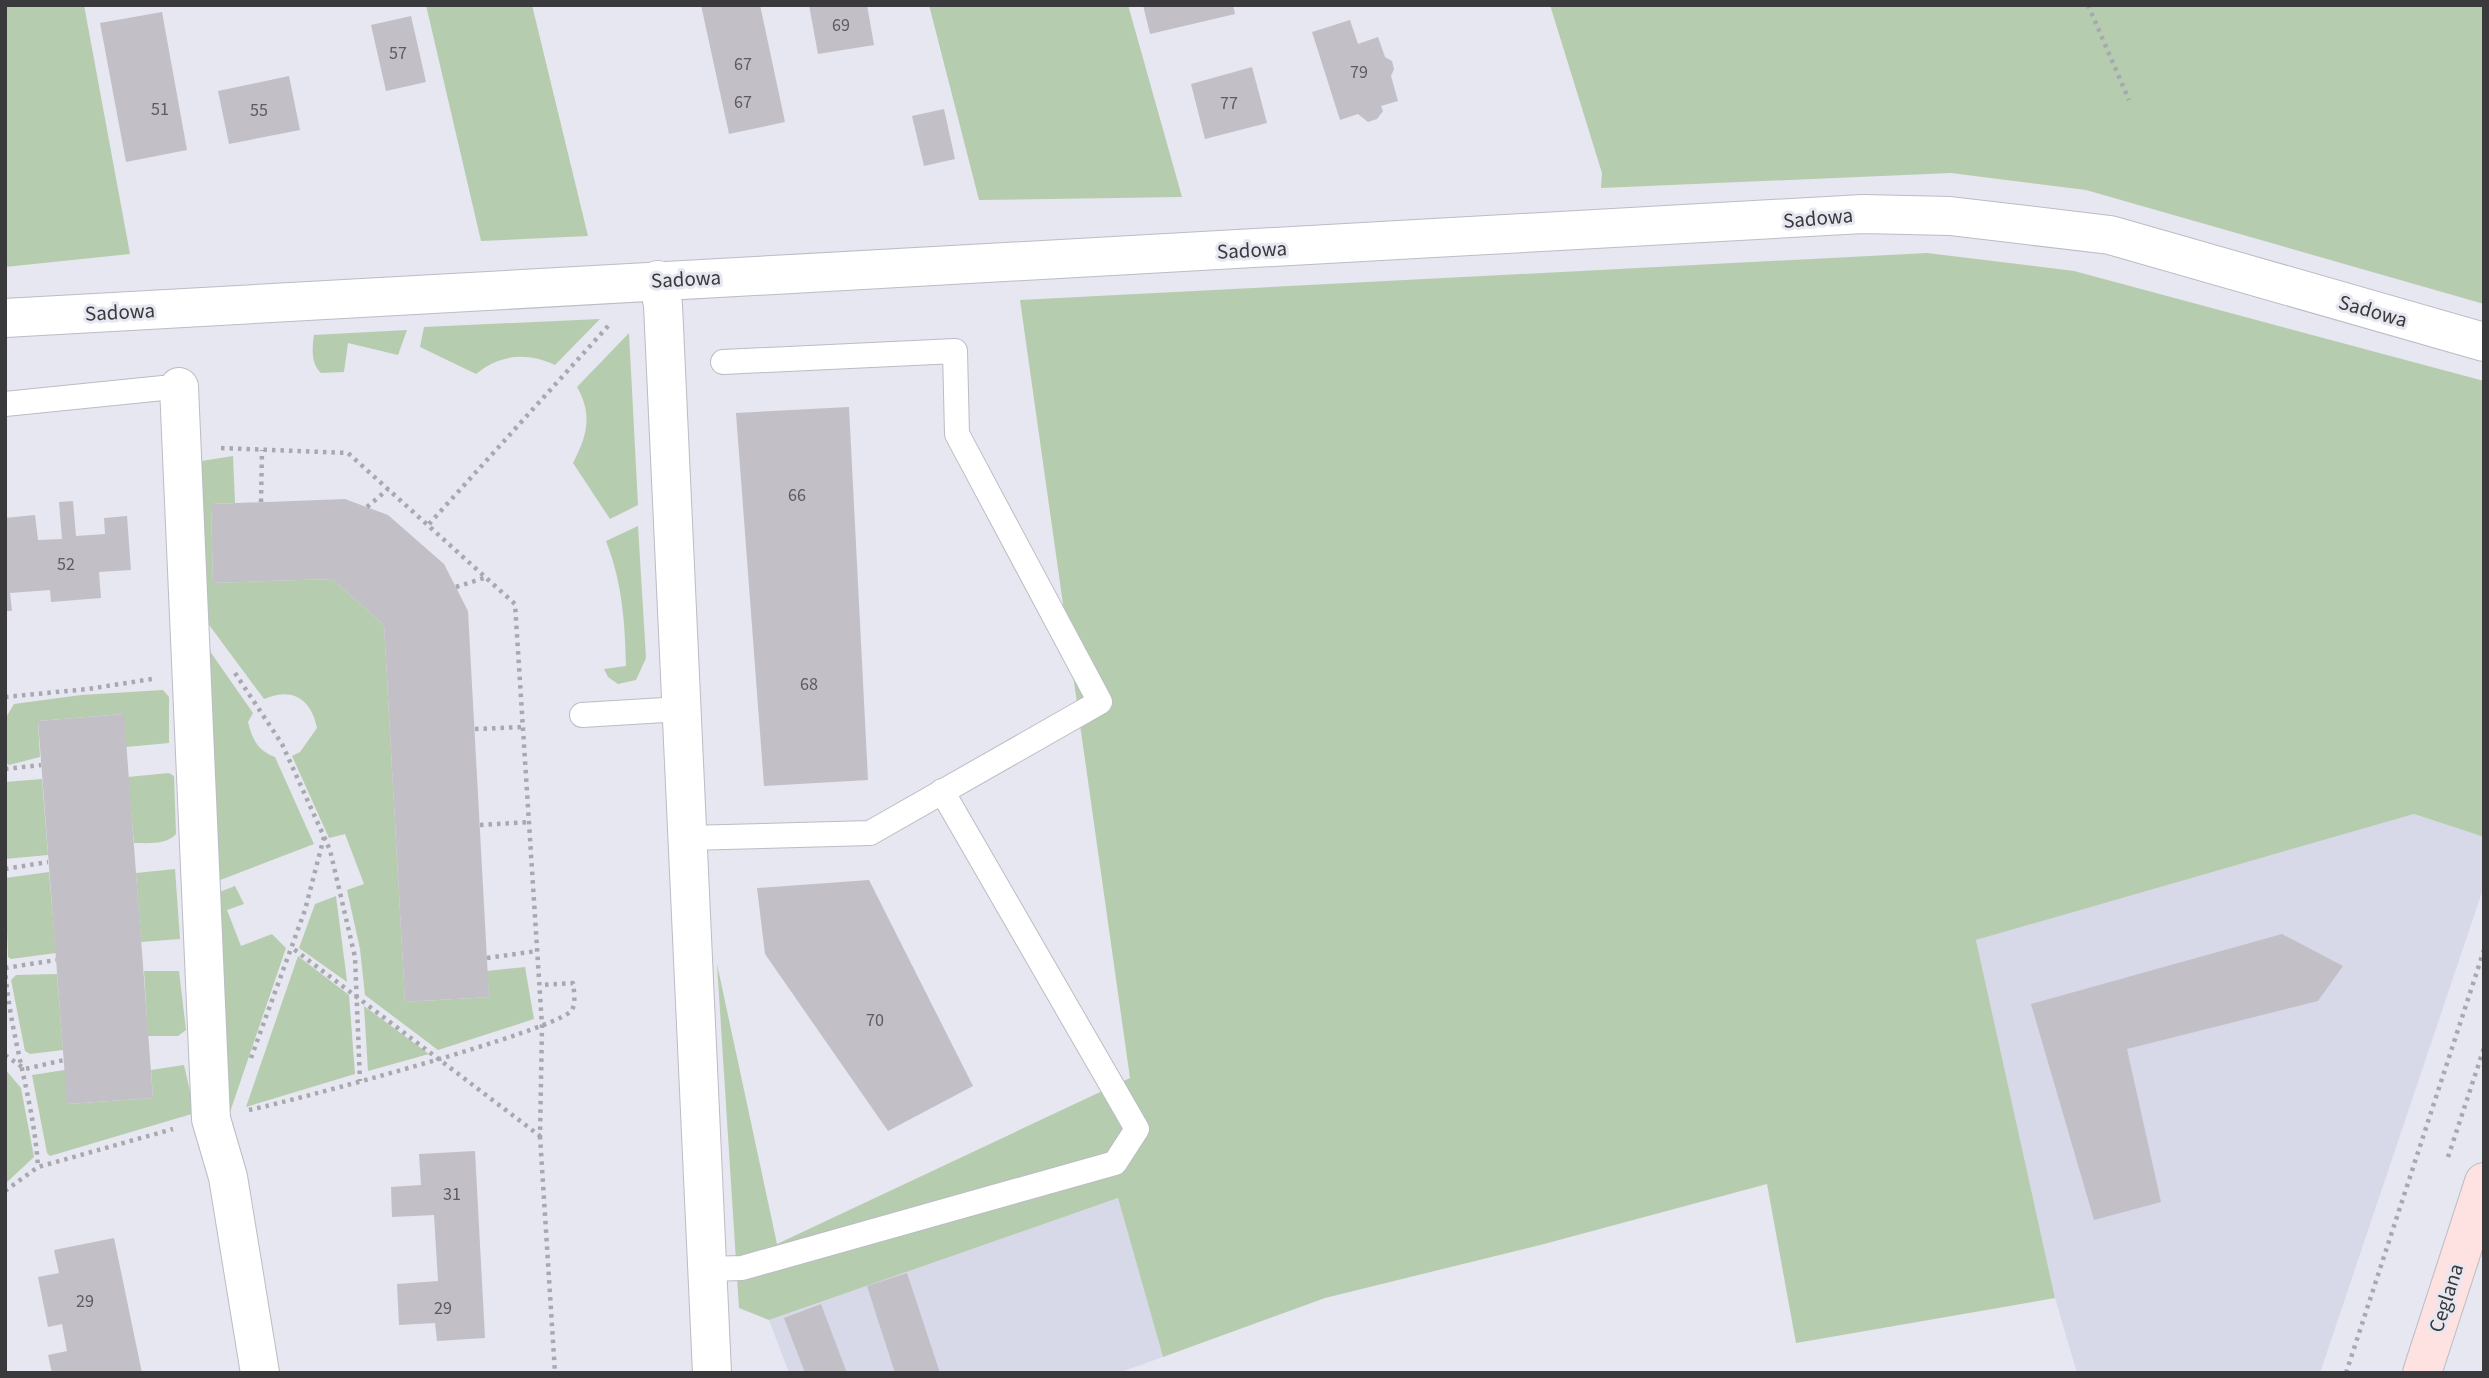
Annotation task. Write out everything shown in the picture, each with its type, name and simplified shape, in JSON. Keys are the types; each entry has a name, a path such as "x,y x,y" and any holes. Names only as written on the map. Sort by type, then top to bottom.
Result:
{"street":[{"name":"Sadowa","path":"5,318 658,280 1477,238 1863,214 1950,216 2110,235 2484,342"},
{"path":"658,280 663,306 712,1373"},
{"path":"171,388 181,447 211,1119 228,1177 260,1373"},
{"name":"Ceglana","path":"2422,1373 2484,1182"}],"lane":[{"path":"687,838 870,833 1100,702 957,434 955,351 723,362"},
{"path":"5,404 171,388"},
{"path":"582,715 681,709"},
{"path":"706,1269 742,1268 1115,1163 1137,1129 942,791"}],"path":[{"path":"2088,5 2129,100"},
{"path":"429,524 616,317"},
{"path":"181,447 348,453 516,604 540,985 540,1136 555,1373"},
{"path":"261,450 261,502"},
{"path":"367,507 388,489"},
{"path":"456,587 487,577"},
{"path":"230,665 282,744 330,849 355,957 360,1081"},
{"path":"5,706 8,697 88,689 191,672"},
{"path":"475,729 524,727"},
{"path":"5,769 41,765"},
{"path":"480,825 529,822"},
{"path":"250,1062 291,947 324,836"},
{"path":"5,869 48,862"},
{"path":"291,947 358,995 540,1136"},
{"path":"2346,1373 2484,950"},
{"path":"487,958 537,951"},
{"path":"38,1167 35,1122 7,991 5,968 56,960"},
{"path":"5,1191 38,1167 211,1119 290,1102 542,1026 571,1011 573,983 540,985"},
{"path":"5,1055 24,1069 64,1060"}],"shaded area":[{"path":"2414,814 2484,837 2484,886 2320,1373 2077,1373 2055,1298 1976,940"},
{"path":"1118,1198 1163,1357 1118,1373 789,1373 769,1320"}],"green space":[{"path":"5,5 84,5 130,254 5,267"},
{"path":"426,5 532,5 588,236 481,241"},
{"path":"929,5 1128,5 1182,197 979,200"},
{"path":"1550,5 2484,5 2484,304 2086,190 1951,173 1601,188 1602,173"},
{"path":"1927,253 2074,271 2484,381 2484,837 2414,814 1976,940 2055,1298 1796,1343 1767,1184 1544,1244 1325,1298 1163,1357 1118,1198 769,1320 739,1308 717,964 777,1244 1130,1078 1020,300"},
{"path":"600,319 555,365 534,358 514,357 495,362 476,374 420,347 424,327"},
{"path":"407,330 398,355 348,343 344,372 321,373 315,365 314,335"},
{"path":"629,333 638,505 610,519 573,463 582,444 586,425 585,407 577,387"},
{"path":"233,456 235,503 211,504 213,583 332,579 384,625 405,1002 489,997 487,971 525,967 534,1019 438,1050 365,995 360,949 347,890 364,884 345,834 329,838 292,756 300,752 317,728 314,718 305,702 299,698 283,694 264,699 201,614 195,462"},
{"path":"638,526 646,658 636,680 618,684 608,677 604,669 626,666 622,602 606,541"},
{"path":"200,637 253,713 248,722 254,739 260,748 275,757 314,844 210,884"},
{"path":"163,690 169,697 169,743 126,747 123,714 38,721 40,757 9,765 5,762 5,719 14,704 81,695"},
{"path":"169,773 174,776 176,834 162,842 134,843 128,777"},
{"path":"42,779 48,855 5,859 5,782"},
{"path":"175,869 180,939 141,942 136,873"},
{"path":"49,872 56,953 11,959 8,957 5,878"},
{"path":"235,886 244,904 227,910 241,946 272,934 286,948 230,1112 221,1113 214,894"},
{"path":"336,896 347,982 299,948 315,904"},
{"path":"298,956 349,995 355,1074 246,1107"},
{"path":"144,971 179,971 186,1030 178,1036 148,1036"},
{"path":"57,974 63,1050 30,1054 25,1051 11,980 16,975"},
{"path":"364,1006 429,1054 368,1071"},
{"path":"184,1065 195,1113 50,1156 47,1153 32,1075 65,1070 68,1104 153,1098 151,1070"},
{"path":"5,1069 21,1088 34,1157 5,1184"}],"building":[{"path":"701,5 760,5 785,122 729,134"},
{"path":"809,5 867,5 874,45 818,54"},
{"path":"1143,5 1233,5 1235,14 1150,34"},
{"path":"162,12 187,150 126,162 100,23"},
{"path":"411,16 426,82 386,91 371,25"},
{"path":"1350,20 1358,44 1378,37 1385,57 1392,61 1394,69 1391,76 1398,101 1381,106 1383,111 1377,119 1368,122 1358,114 1340,120 1312,32"},
{"path":"1252,67 1267,123 1205,139 1191,84"},
{"path":"289,76 300,130 229,144 218,91"},
{"path":"944,109 955,159 924,166 912,116"},
{"path":"849,407 868,780 764,786 736,413"},
{"path":"345,499 388,515 444,564 468,611 489,997 405,1002 384,625 332,579 213,583 211,504"},
{"path":"73,501 76,536 105,534 104,518 127,516 131,570 99,572 101,598 51,602 50,590 10,593 12,611 5,611 5,518 35,515 38,540 62,539 59,502"},
{"path":"124,714 153,1098 67,1104 38,721"},
{"path":"869,880 973,1086 888,1131 765,954 757,888"},
{"path":"2282,934 2343,966 2318,1001 2127,1049 2161,1202 2094,1220 2031,1004"},
{"path":"475,1151 485,1338 437,1341 435,1323 399,1325 397,1284 438,1281 434,1215 392,1217 391,1187 421,1185 419,1154"},
{"path":"114,1238 142,1373 52,1373 48,1355 67,1351 62,1324 48,1327 38,1277 59,1273 54,1250"},
{"path":"907,1273 940,1373 895,1373 867,1286"},
{"path":"821,1304 847,1373 805,1373 784,1318"}]}
